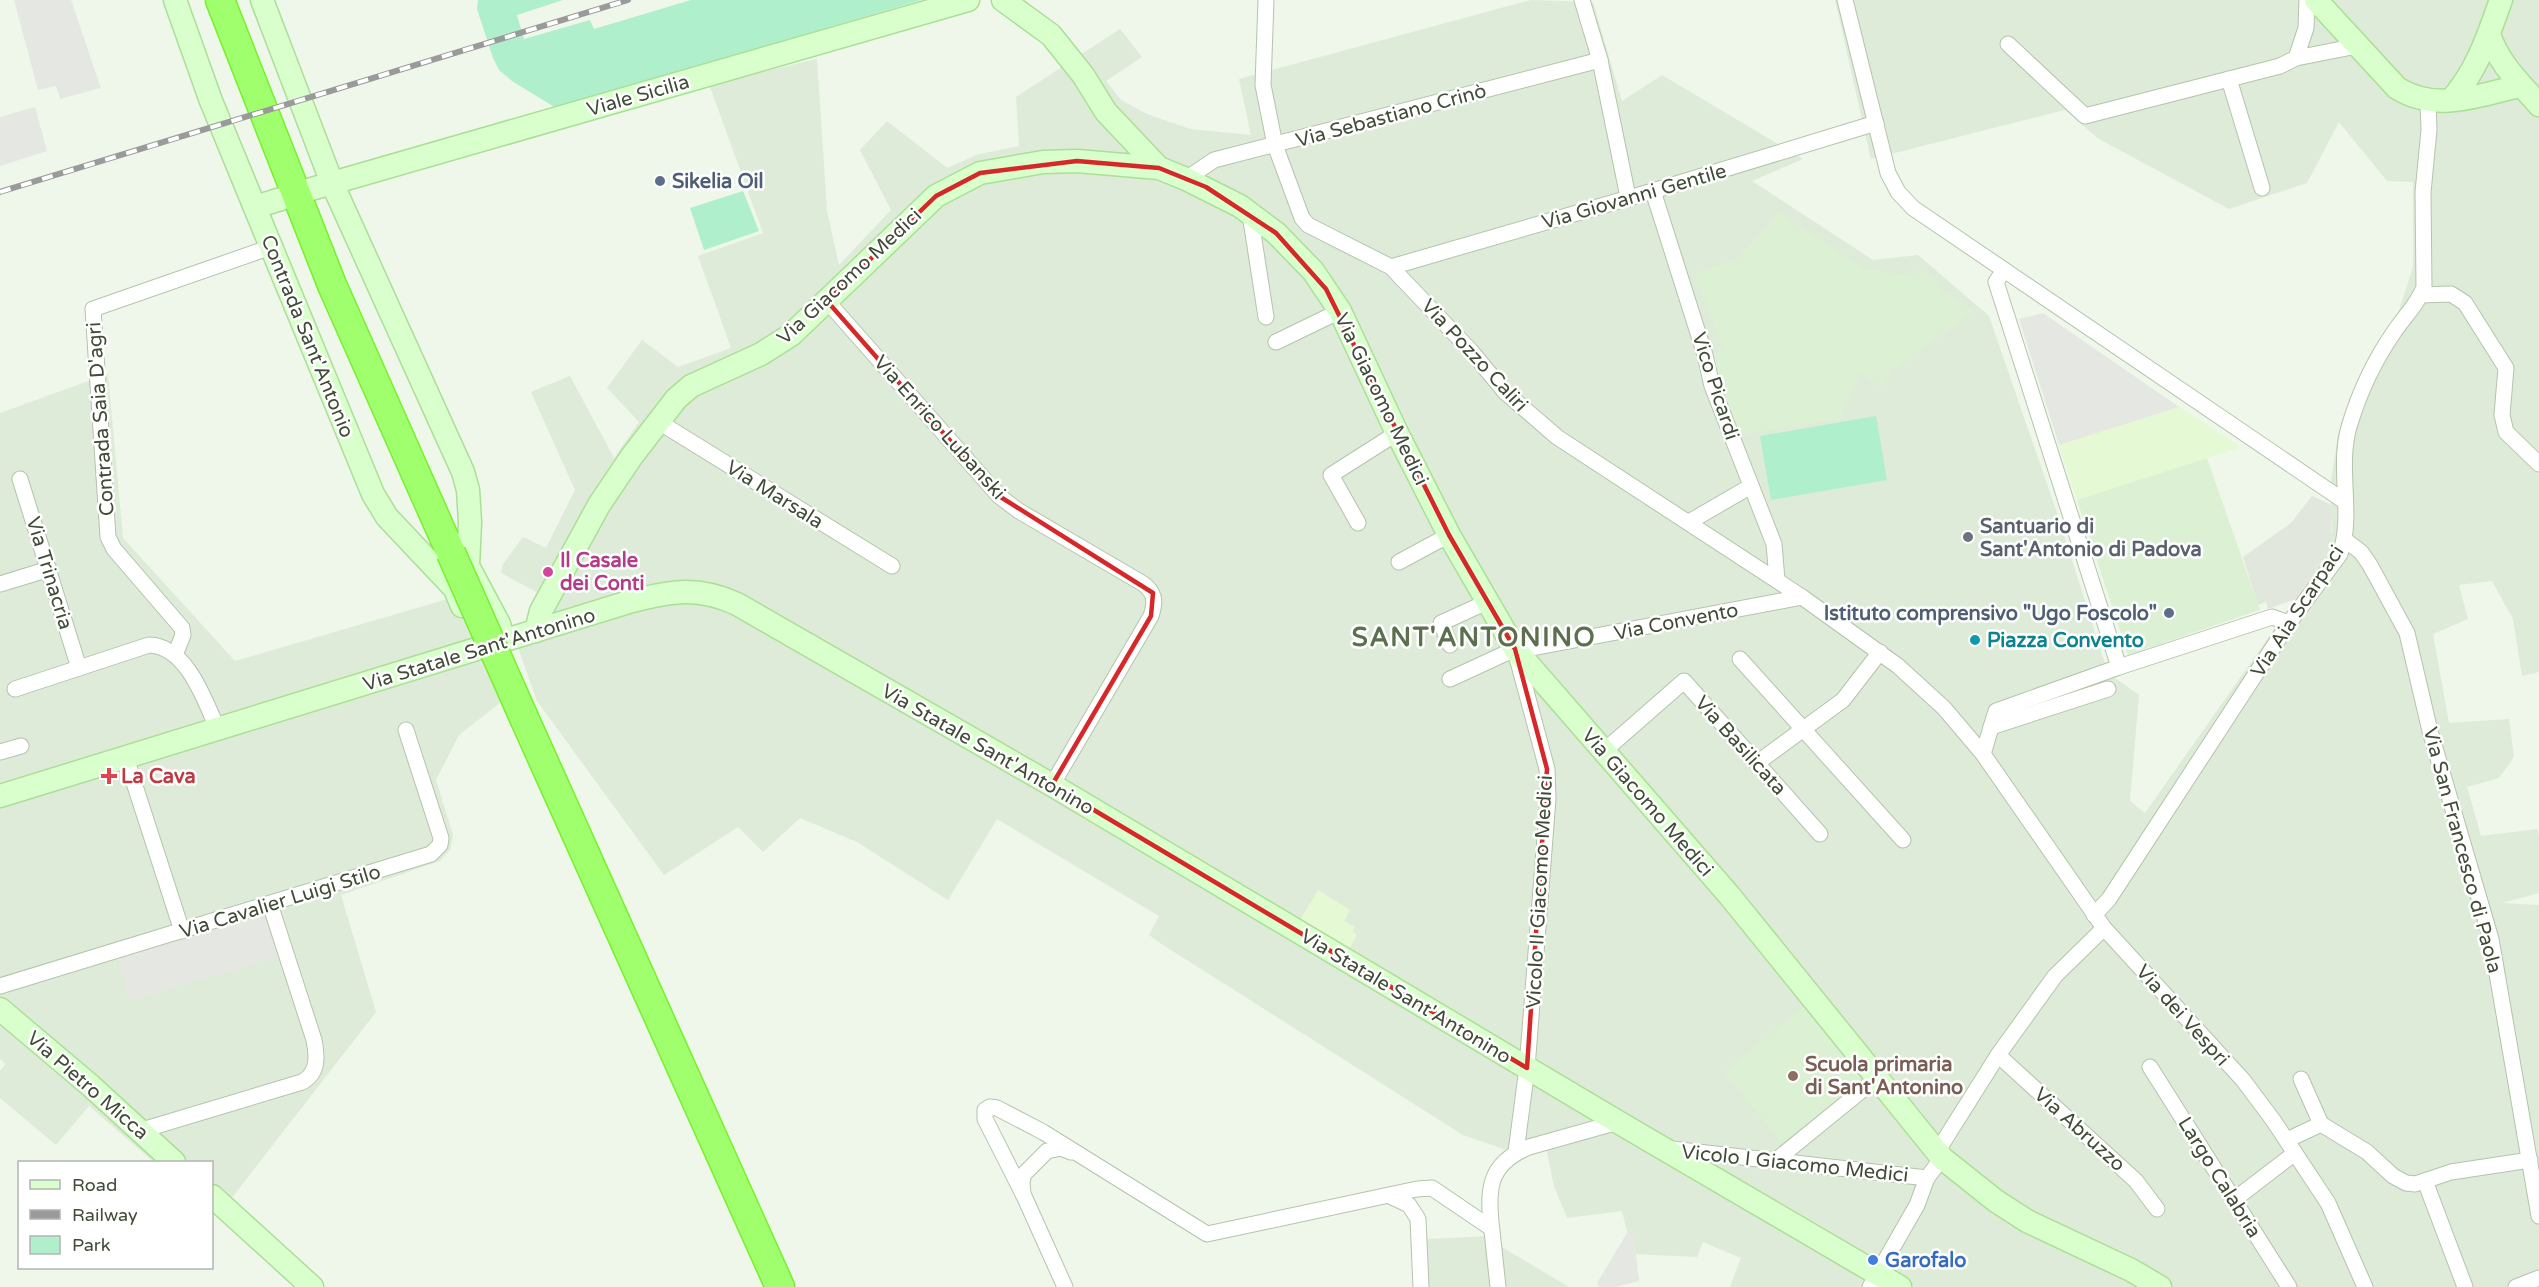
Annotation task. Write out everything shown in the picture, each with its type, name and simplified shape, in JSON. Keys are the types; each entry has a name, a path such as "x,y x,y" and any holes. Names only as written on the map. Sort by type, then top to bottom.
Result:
{"highway":[{"path":"220,0 332,285 452,560 780,1287"}],"street":[{"name":"Contrada Sant'Antonio","path":"175,0 211,101 373,494 387,517 452,560 470,573 496,618 502,634 488,646 455,589 452,560 470,522 468,490 463,472 332,183 262,0"},
{"name":"Viale Sicilia","path":"308,190 968,0"},
{"path":"1003,0 1052,34 1083,75 1106,112 1159,168"},
{"path":"1266,0 1263,85 1275,145 1302,218 1281,238"},
{"path":"1582,0 1600,60 1628,197"},
{"path":"1845,0 1888,173 1898,192 1913,208 2344,501"},
{"path":"2296,58 2306,28 2307,0"},
{"path":"2316,0 2397,88 2411,97 2428,101 2451,100 2520,86"},
{"path":"2451,100 2464,85 2489,34 2501,0"},
{"path":"2489,34 2493,49 2520,86 2539,105"},
{"path":"2008,44 2085,116 2280,66 2296,58 2356,46"},
{"name":"Via Sebastiano Crinò","path":"1186,178 1214,160 1600,60"},
{"path":"2229,79 2262,189"},
{"name":"Via Aia Scarpaci","path":"2094,915 2109,899 2289,623 2331,569 2345,540 2346,441 2355,408 2380,353 2421,295 2425,278 2424,192 2429,130 2428,101"},
{"name":"Via Giovanni Gentile","path":"1391,267 1876,123"},
{"name":"Via Giacomo Medici","path":"532,633 541,611 599,505 632,456 676,399 691,386 773,347 791,335 936,196 980,173 1043,162 1077,161 1159,168 1186,178 1223,196 1250,214 1281,238 1313,271 1340,311 1397,433 1449,535 1515,649 1736,904 1940,1155 1996,1201 2027,1221 2131,1270 2160,1287"},
{"name":"Vico Picardi","path":"1653,191 1705,355 1712,386 1774,544 1777,580"},
{"path":"255,207 281,199"},
{"path":"1250,214 1266,317"},
{"name":"Via Pozzo Caliri","path":"1302,218 1308,225 1391,267 1471,351 1505,392 1541,424 1574,449 1802,597"},
{"name":"Contrada Saia D'agri","path":"176,655 183,635 182,628 114,549 108,537 93,309 271,247"},
{"path":"2004,270 1996,282 2119,667"},
{"path":"2421,295 2451,294 2465,303 2506,368 2502,415 2506,432 2537,458"},
{"name":"Via Enrico Lubanski","path":"827,301 999,496 1019,511 1142,583 1153,594 1155,601 1150,616 1052,785"},
{"path":"1276,342 1340,311"},
{"name":"Via Marsala","path":"659,422 892,566"},
{"path":"1358,523 1331,475 1397,433"},
{"name":"Via Trinacria","path":"20,479 79,668"},
{"path":"1689,522 1751,486"},
{"path":"1399,562 1449,535"},
{"name":"Via San Francesco di Paola","path":"2345,540 2361,552 2370,565 2407,633 2430,730 2491,939 2539,1216"},
{"path":"0,584 49,569"},
{"name":"Via Statale Sant'Antonino","path":"0,796 663,594 682,591 717,595 737,604 1052,785 1662,1148 1874,1281 1900,1287"},
{"path":"1802,597 1880,652 1938,702 1983,754"},
{"name":"Via Convento","path":"1450,679 1515,649 1527,649 1802,597"},
{"path":"1450,645 1441,623 1487,602"},
{"path":"1983,754 1996,711 2119,667 2272,617 2289,623"},
{"path":"496,618 532,633"},
{"path":"15,689 149,645 168,648 196,682 218,730"},
{"name":"Vicolo II Giacomo Medici","path":"1515,649 1547,770 1548,799 1527,1068 1516,1152"},
{"path":"1757,763 1843,700 1880,652"},
{"path":"1740,659 1903,840"},
{"name":"Via Basilicata","path":"1604,751 1684,681 1820,834"},
{"path":"1991,727 2108,689"},
{"name":"Via Cavalier Luigi Stilo","path":"0,986 421,858 436,851 440,845 439,830 406,730"},
{"path":"0,752 21,746"},
{"name":"Via dei Vespri","path":"1983,754 2104,928 2243,1080 2291,1147 2338,1220 2365,1287"},
{"path":"126,758 182,931"},
{"path":"140,1131 302,1082 309,1078 314,1070 317,1053 314,1040 270,904"},
{"path":"1874,1281 1917,1205 1927,1178 1998,1055 2055,976 2104,928"},
{"name":"Via Pietro Micca","path":"0,1009 91,1086 173,1161"},
{"name":"Via Abruzzo","path":"1998,1055 2136,1181 2157,1209"},
{"name":"Largo Calabria","path":"2150,1067 2289,1287"},
{"path":"1775,1161 1877,1078"},
{"path":"2301,1078 2321,1124 2367,1152 2398,1180 2415,1184 2451,1172 2530,1160"},
{"path":"1065,1287 1024,1196 985,1119 986,1110 990,1107 997,1108 1043,1132 1207,1234 1417,1189 1432,1188 1491,1228"},
{"path":"1498,1287 1489,1209 1491,1185 1502,1164 1516,1152 1543,1142 1618,1122"},
{"path":"2235,1199 2291,1147 2321,1124"},
{"path":"1043,1132 1048,1141 1047,1151"},
{"name":"Vicolo I Giacomo Medici","path":"1662,1148 1927,1178"},
{"path":"1024,1196 1022,1182 1028,1169 1047,1151 1060,1149 1076,1154"},
{"path":"1003,1157 1019,1168 1028,1169"},
{"path":"2426,1181 2465,1287"},
{"path":"1390,1196 1409,1204 1418,1219"},
{"path":"1421,1287 1419,1207 1423,1200 1433,1196 1451,1200"},
{"path":"213,1197 312,1287"},
{"path":"2516,1287 2539,1278"}],"highlighted area":[{"path":"1077,161 1159,168 1206,187 1276,233 1326,289 1449,535 1515,649 1547,769 1527,1068 1052,785 1151,616 1153,593 999,496 827,301 936,196 980,173"}],"shaded area":[{"path":"14,0 71,0 101,88 60,99 56,86 38,90"},
{"path":"1531,0 1593,2 1622,101 1662,75 1803,159 1752,181 1873,260 1918,255 1989,316 2055,507 2108,673 2139,695 2130,801 2145,813 2304,587 2332,532 2331,482 2338,434 2366,364 2399,310 2413,267 2413,182 2387,181 2339,122 2307,183 2229,209 2099,139 2065,110 1871,159 1835,0 2539,0 2539,672 2522,676 2513,619 2492,581 2459,585 2468,619 2433,634 2449,723 2509,719 2514,757 2499,778 2467,787 2481,836 2537,829 2539,835 2539,893 2502,903 2539,905 2539,1287 1730,1287 1741,1258 1703,1242 1697,1257 1633,1254 1622,1211 1567,1218 1554,1186 1546,1147 1527,1157 1463,1135 1160,943 1149,935 1159,916 997,819 948,900 857,842 800,818 763,852 738,827 664,875 537,701 516,642 540,594 501,573 503,564 523,537 546,548 575,490 531,392 570,376 614,458 639,422 607,388 642,340 678,367 731,348 698,256 763,233 709,84 817,59 827,211 839,265 891,210 860,150 887,121 947,168 979,154 1019,146 1016,97 1120,29 1142,57 1106,81 1121,100 1147,114 1190,129 1251,135 1239,79"},
{"path":"35,107 47,151 0,166 0,117"},
{"path":"1778,213 1865,269 1911,276 1920,269 1937,280 1942,291 1974,311 1912,355 1909,361 1892,369 1881,387 1860,373 1842,411 1842,419 1737,435 1710,355 1724,350 1695,273 1737,259"},
{"path":"2043,313 2179,407 2059,445 2019,319"},
{"path":"108,374 123,538 235,661 465,594 501,702 459,735 436,780 453,835 450,850 440,861 341,895 376,1012 217,1217 213,1213 213,1161 153,1161 89,1106 56,1145 0,1098 0,1071 6,1064 0,1059 0,413"},
{"path":"2179,407 2241,447 2077,500 2059,445"},
{"path":"2207,458 2260,610 2128,655 2077,500"},
{"path":"2312,496 2332,505 2331,537 2328,548 2296,599 2268,609 2266,602 2258,605 2243,557 2291,523"},
{"path":"1318,890 1350,910 1344,921 1355,927 1353,932 1357,935 1348,951 1299,922"},
{"path":"265,916 278,957 129,1001 117,959"},
{"name":"Scuola primaria di Sant'Antonino","path":"1805,1006 1861,1080 1784,1145 1724,1072"},
{"path":"1630,1228 1633,1229 1639,1281 1615,1287 1599,1287 1597,1283"},
{"path":"1488,1236 1505,1249 1569,1287 1415,1287 1415,1243 1429,1239"}],"green space":[{"path":"478,0 563,0 517,15 524,39 590,20 594,29 691,0 921,0 556,108 512,81 499,70 477,9"},
{"path":"743,191 759,231 704,250 690,208"},
{"path":"1876,416 1887,480 1771,500 1760,436"}],"railway":[{"path":"0,192 628,0"}],"place":[{"name":"Sikelia Oil","path":"660,181"},
{"name":"Santuario di Sant'Antonio di Padova","path":"1968,537"},
{"name":"Il Casale dei Conti","path":"548,572"},
{"name":"Istituto comprensivo \"Ugo Foscolo\"","path":"2169,613"},
{"name":"Piazza Convento","path":"1975,640"},
{"name":"La Cava","path":"109,776"},
{"name":"Scuola primaria di Sant'Antonino","path":"1793,1076"},
{"name":"Garofalo","path":"1873,1260"}],"district":[{"name":"SANT'ANTONINO","path":"1474,637"}]}
